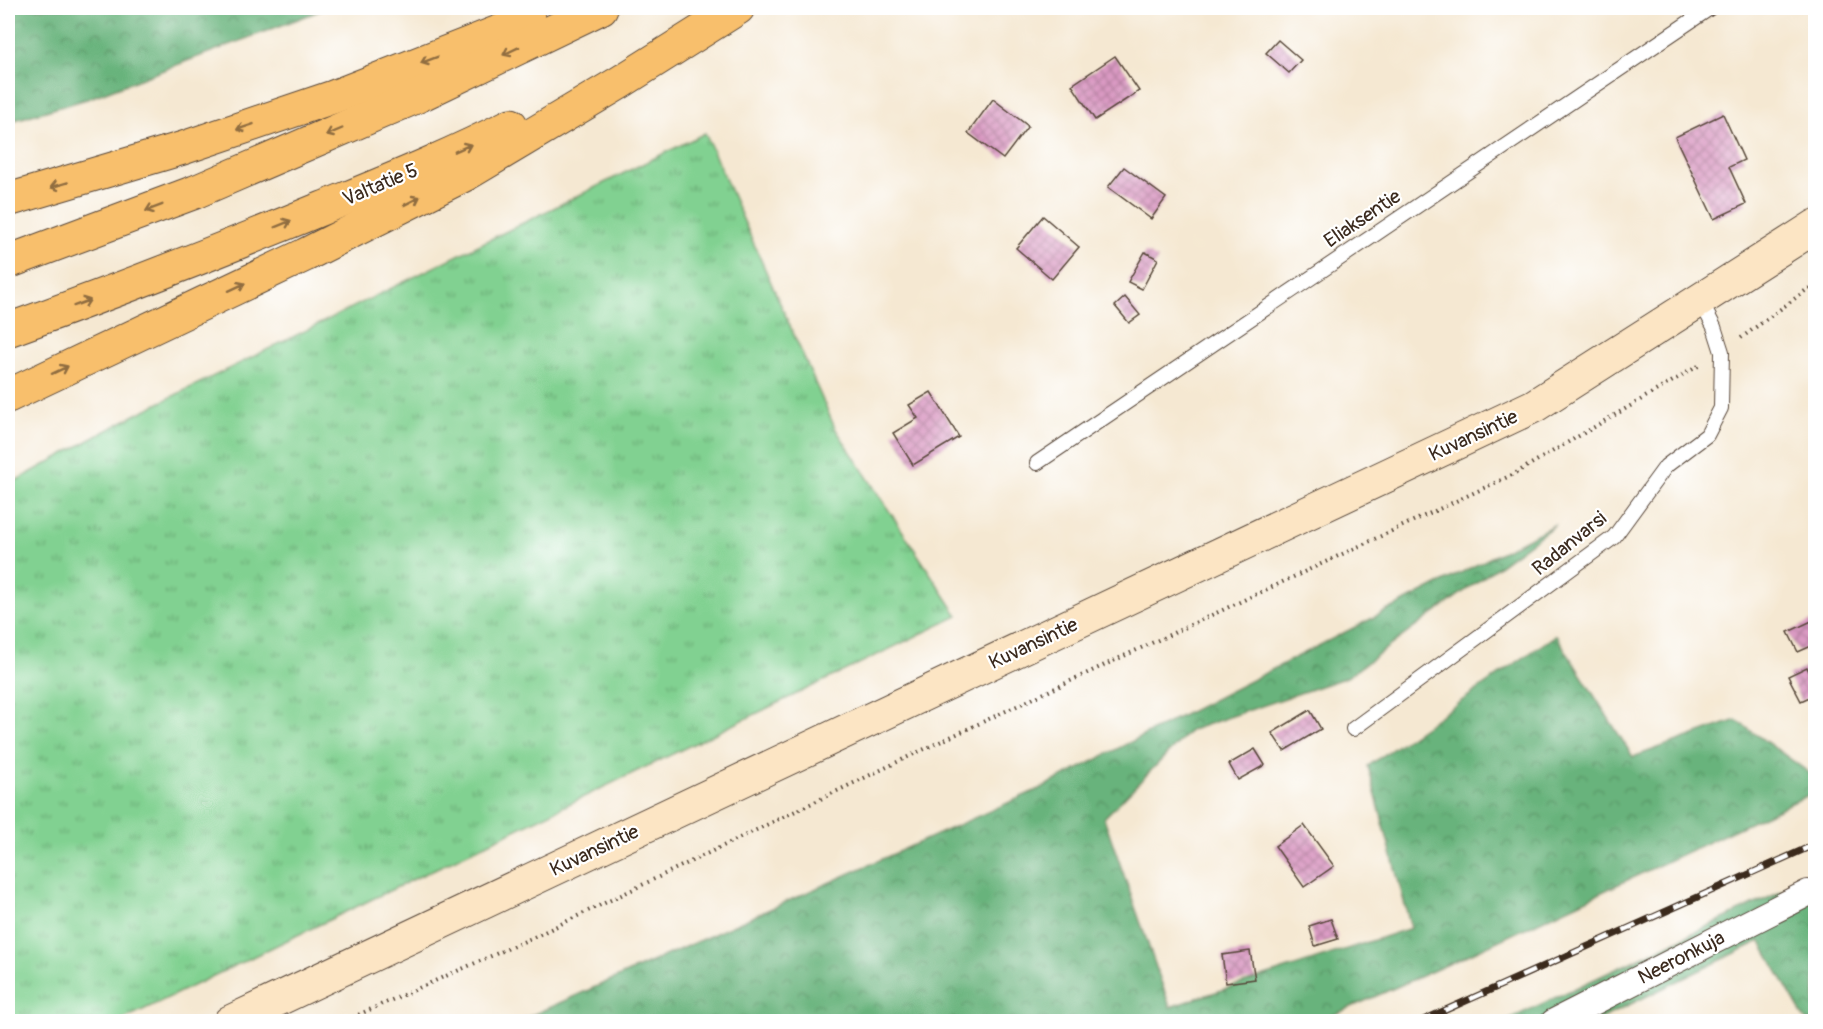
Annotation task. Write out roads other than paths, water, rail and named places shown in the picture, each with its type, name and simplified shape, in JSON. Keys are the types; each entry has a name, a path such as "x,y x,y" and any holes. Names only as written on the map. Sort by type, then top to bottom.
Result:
{"highway":[{"path":"8,200 183,148 323,101 561,8"},
{"path":"8,262 195,192 418,96 601,8"},
{"path":"8,396 306,255 468,173 619,83 738,8"},
{"name":"Valtatie 5","path":"8,330 103,296 261,233 494,134 738,8"}],"street":[{"name":"Kuvansintie","path":"230,1022 1534,406 1815,226"},
{"name":"Neeronkuja","path":"1554,1022 1808,893"}],"lane":[{"name":"Eliaksentie","path":"1037,463 1710,8"},
{"name":"Radanvarsi","path":"1353,729 1614,537 1666,466 1707,435 1721,408 1722,352 1714,327 1700,300"}],"railway":[{"path":"1419,1022 1816,844"}]}
